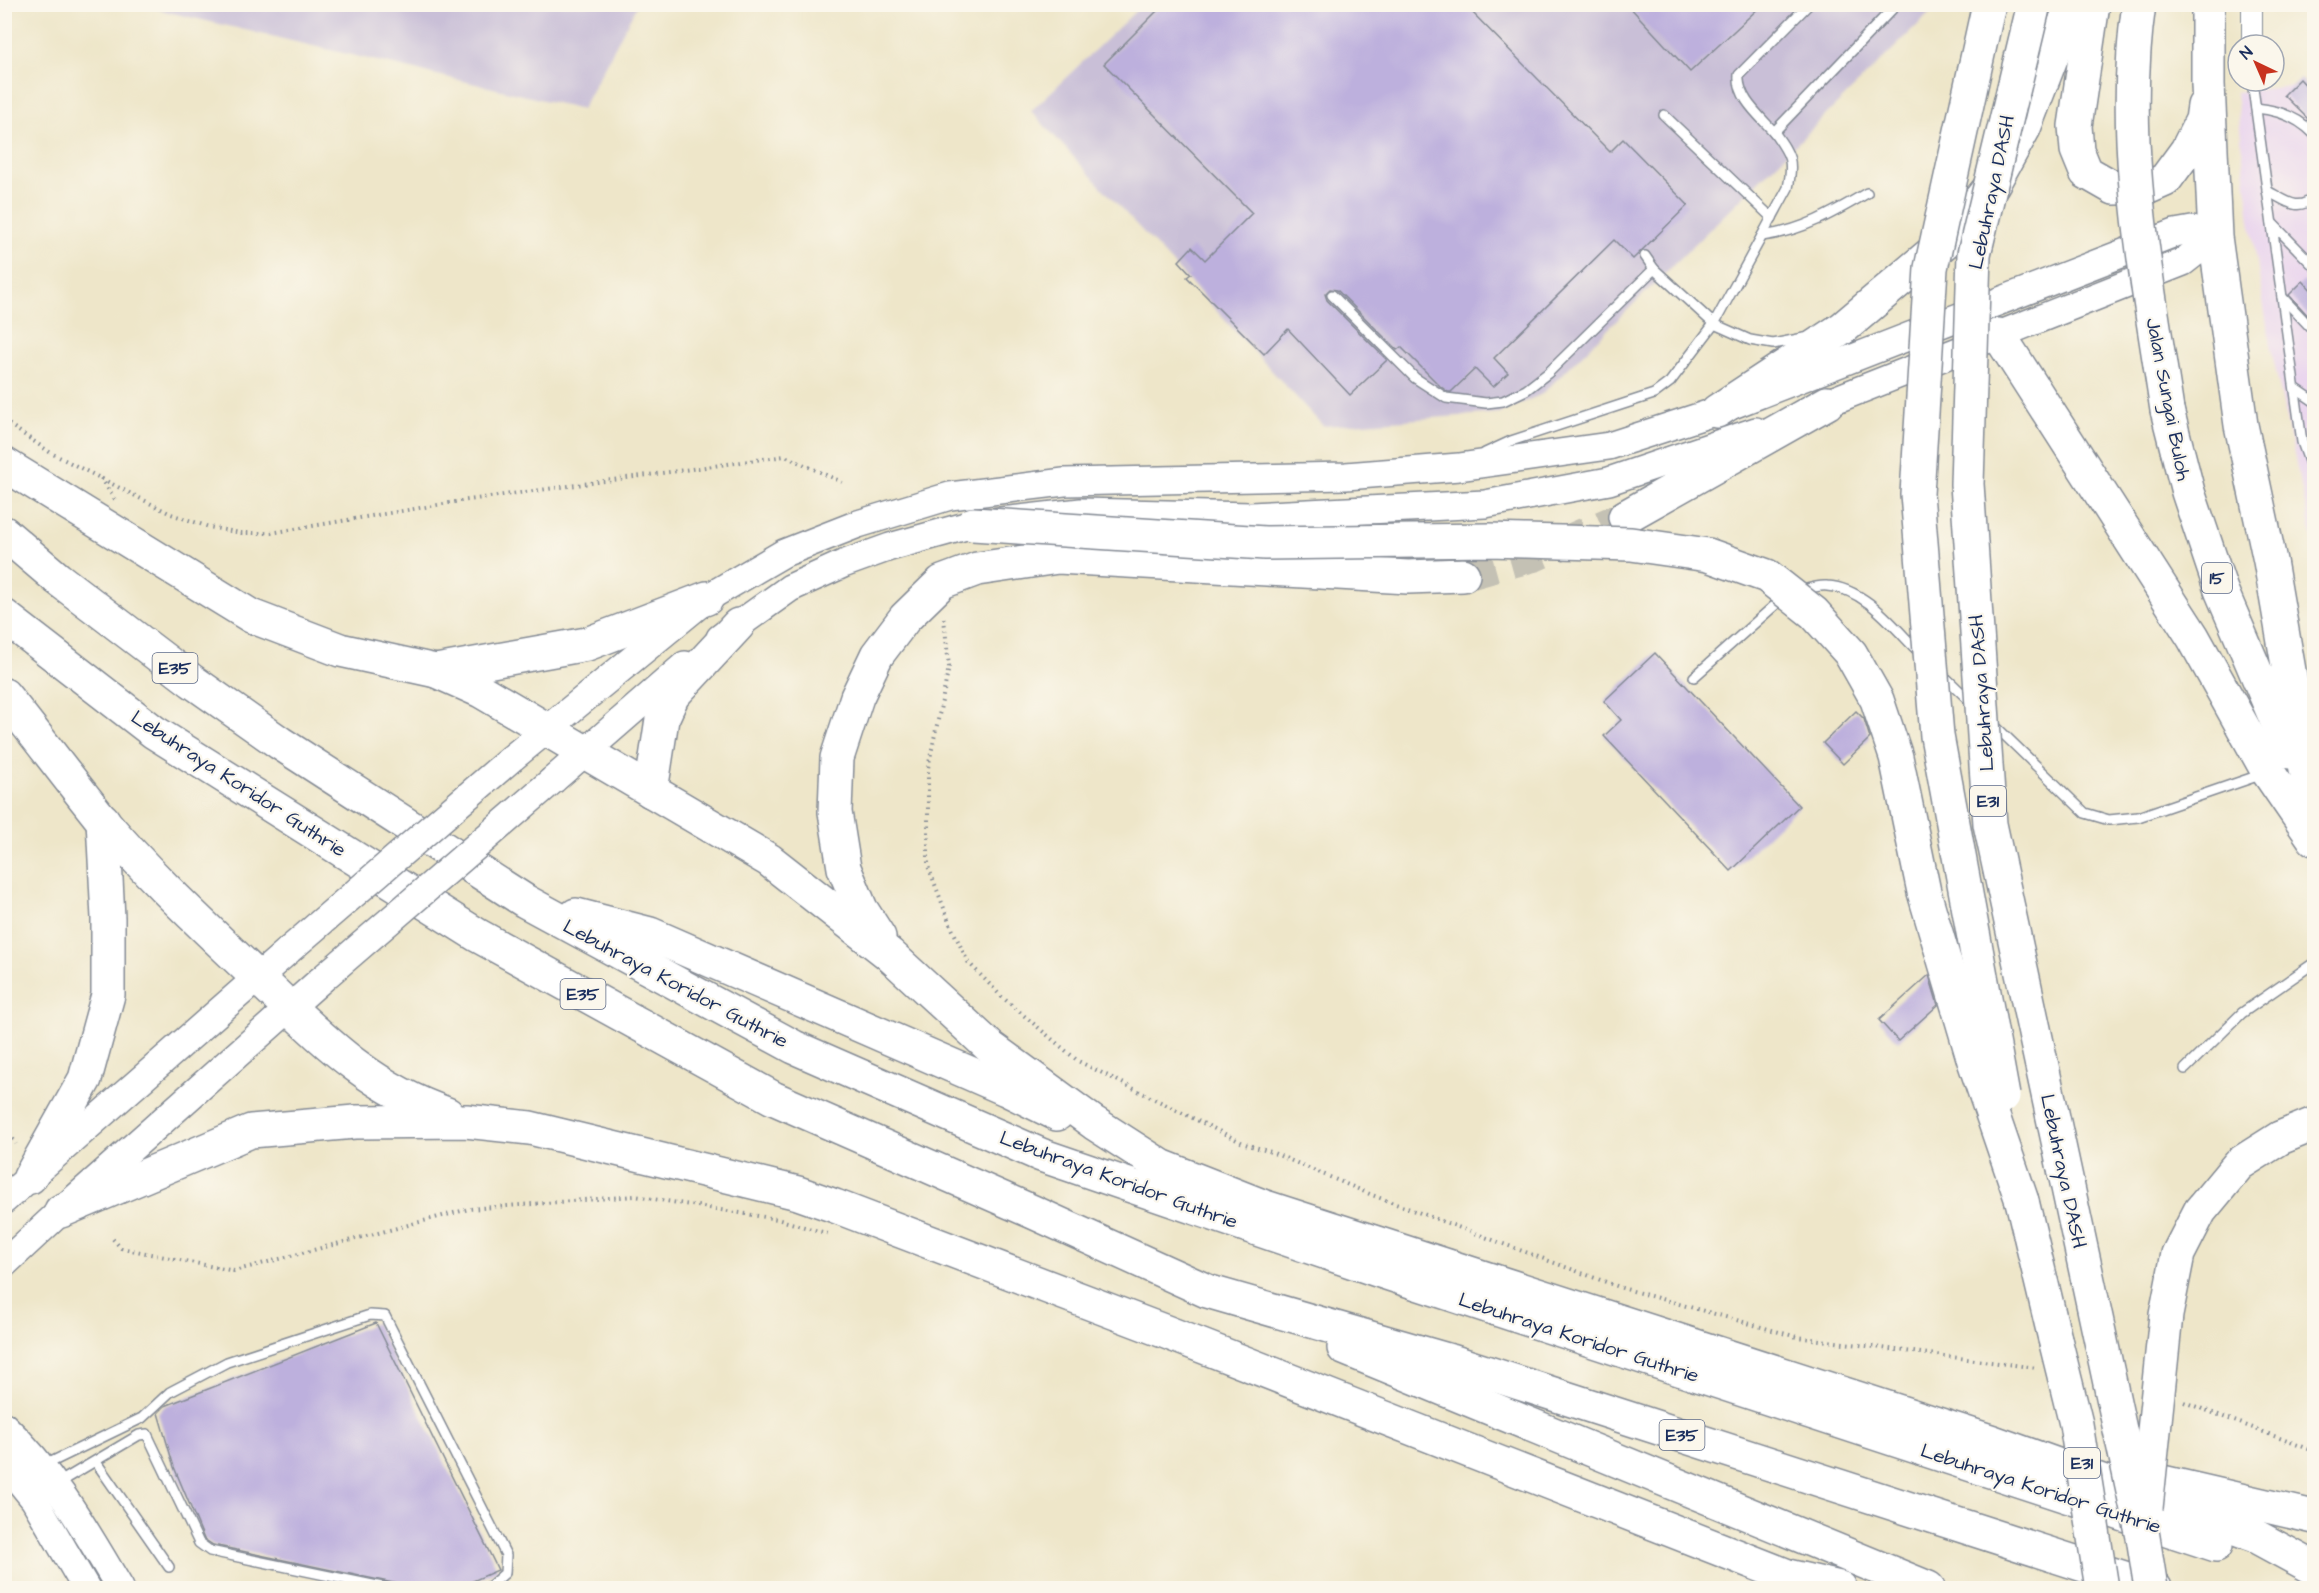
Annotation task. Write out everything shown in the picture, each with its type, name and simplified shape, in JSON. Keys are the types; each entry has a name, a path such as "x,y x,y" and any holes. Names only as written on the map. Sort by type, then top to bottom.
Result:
{"highway":[{"name":"E31","path":"1989,4 1931,268 1917,494 1937,736 2022,1201 2076,1424 2102,1588"},
{"name":"Lebuhraya DASH","path":"2034,4 1974,254 1967,484 1990,824 2153,1588"},
{"path":"1717,411 1843,328 1946,241 1993,184 2024,128 2072,4"},
{"path":"2093,4 2075,126 2077,150 2086,172 2114,189 2149,187 2165,180 2187,150 2202,120 2208,84"},
{"name":"Jalan Sungai Buloh","path":"2139,4 2132,91 2135,163 2145,270 2167,410 2188,492 2222,590 2313,801"},
{"path":"2208,4 2208,84 2215,237 2241,425 2270,561 2313,801"},
{"path":"1999,334 2193,637 2268,772 2314,839"},
{"path":"1625,517 1827,403"},
{"path":"4,464 251,616 340,650 436,671 481,691 769,860 889,954 990,1047 1094,1123 1161,1166"},
{"path":"973,524 1264,543 1489,540 1631,544 1708,555 1767,576 1815,613 1851,654 1877,700 1896,756 1924,892 1974,1061 2022,1201"},
{"name":"Lebuhraya Koridor Guthrie","path":"4,533 58,579 192,681 280,743 525,901 794,1047 1041,1155 1377,1270 2314,1578"},
{"path":"889,954 861,909 844,868 835,812 837,758 857,697 877,655 905,618 942,582 977,569 1058,557 1408,577 1463,575"},
{"path":"436,671 587,644 707,597"},
{"name":"Lebuhraya Koridor Guthrie","path":"4,616 154,732 477,935 772,1098 1034,1212 1207,1291 1451,1361 2153,1588"},
{"path":"651,791 662,719 673,695 738,625"},
{"path":"4,695 103,820 174,898 326,1043 375,1080 415,1103 466,1121"},
{"path":"30,1177 85,1079 108,995 108,918 103,820"},
{"path":"525,901 650,934 1006,1089 1161,1166 1265,1207 1993,1442 2255,1536 2314,1568"},
{"path":"61,1210 251,1131 355,1122 466,1121 530,1128 798,1192 1166,1332 1788,1576 1840,1588"},
{"path":"2143,1537 2165,1326 2178,1254 2200,1211 2239,1164 2280,1138 2314,1124"},
{"path":"1207,1291 1928,1588"},
{"path":"1993,1442 2314,1516"}],"main road":[{"path":"4,1200 512,758 707,597 784,553 858,524 950,496 1064,482 1346,476 1459,467 1609,446 1717,411 2175,233 2192,230 2215,237"},
{"path":"4,1264 61,1210 289,1007 695,656 790,588 843,564 890,547 973,524 1081,512 1251,516 1485,504 1609,481 1737,438 2183,262 2215,237"},
{"path":"4,1426 69,1502 120,1588"},
{"path":"4,1462 34,1499 86,1588"}],"street":[{"path":"2252,4 2252,33"}],"lane":[{"path":"1459,467 1511,441 1654,394 1670,382 1714,324 1788,188 1791,172 1790,154 1747,101 1738,83 1738,75 1809,4"},
{"path":"1773,132 1898,4"},
{"path":"2254,93 2302,442 2314,475"},
{"path":"2256,108 2275,110 2292,117 2314,134"},
{"path":"1664,115 1772,218"},
{"path":"2267,191 2298,206 2306,205 2314,197"},
{"path":"1762,236 1784,233 1827,217 1866,193"},
{"path":"2272,223 2314,266"},
{"path":"1645,256 1654,269 1714,324 1750,340 1773,344 1843,328"},
{"path":"1332,295 1415,378 1446,398 1486,403 1503,401 1526,390 1548,373 1654,269"},
{"path":"2282,297 2314,331"},
{"path":"2295,388 2314,401"},
{"path":"1694,678 1784,597 1826,585 1847,590 1865,600 2085,813 2109,820 2138,817 2268,772"},
{"path":"2185,1069 2242,1013 2314,963"},
{"path":"48,1476 142,1418 170,1392 227,1362 370,1315 385,1316 506,1555 505,1573 488,1588"},
{"path":"142,1418 147,1434 199,1543 210,1551 387,1588"},
{"path":"48,1476 96,1462 139,1436 147,1434"},
{"path":"96,1462 169,1567"}],"path":[{"path":"4,421 51,453 171,513 209,527 241,532 271,533 462,501 785,456 842,482"},
{"path":"943,614 949,667 928,768 928,866 950,924 968,962 1002,998 1078,1061 1245,1144 1272,1152 1372,1195 1622,1288 1797,1337 2042,1369"},
{"path":"4,1123 16,1144"},
{"path":"113,1239 121,1248 234,1271 470,1209 635,1196 777,1219 834,1236"},
{"path":"2173,1399 2314,1451"}],"shaded area":[{"path":"138,5 637,5 582,109"},
{"path":"1142,5 1938,5 1542,394 1500,413 1323,426 1031,111"},
{"path":"2311,84 2314,87 2314,546 2270,344 2250,221 2236,93 2286,93 2286,87"}],"building":[{"path":"1164,4 1464,4 1610,152 1623,139 1688,205 1633,259 1614,240 1494,358 1508,373 1493,387 1475,369 1451,392 1448,392 1401,347 1397,350 1337,290 1330,289 1325,294 1327,300 1387,360 1350,395 1288,329 1264,354 1187,277 1191,274 1179,261 1192,247 1205,260 1252,213 1104,64"},
{"path":"1627,4 1763,4 1690,72"},
{"path":"2300,79 2314,94 2314,125 2284,95"},
{"path":"2303,281 2314,293 2314,322 2289,295"},
{"path":"1655,653 1799,806 1731,871 1604,736 1621,720 1604,701"},
{"path":"1856,711 1864,719 1870,738 1843,764 1823,743"},
{"path":"1929,975 1938,1005 1898,1041 1879,1020"},
{"path":"376,1323 498,1570 457,1588 417,1588 213,1545 204,1539 174,1467 158,1413 165,1406"}],"tunnel":[{"path":"1463,575 1535,555 1625,517"}]}
